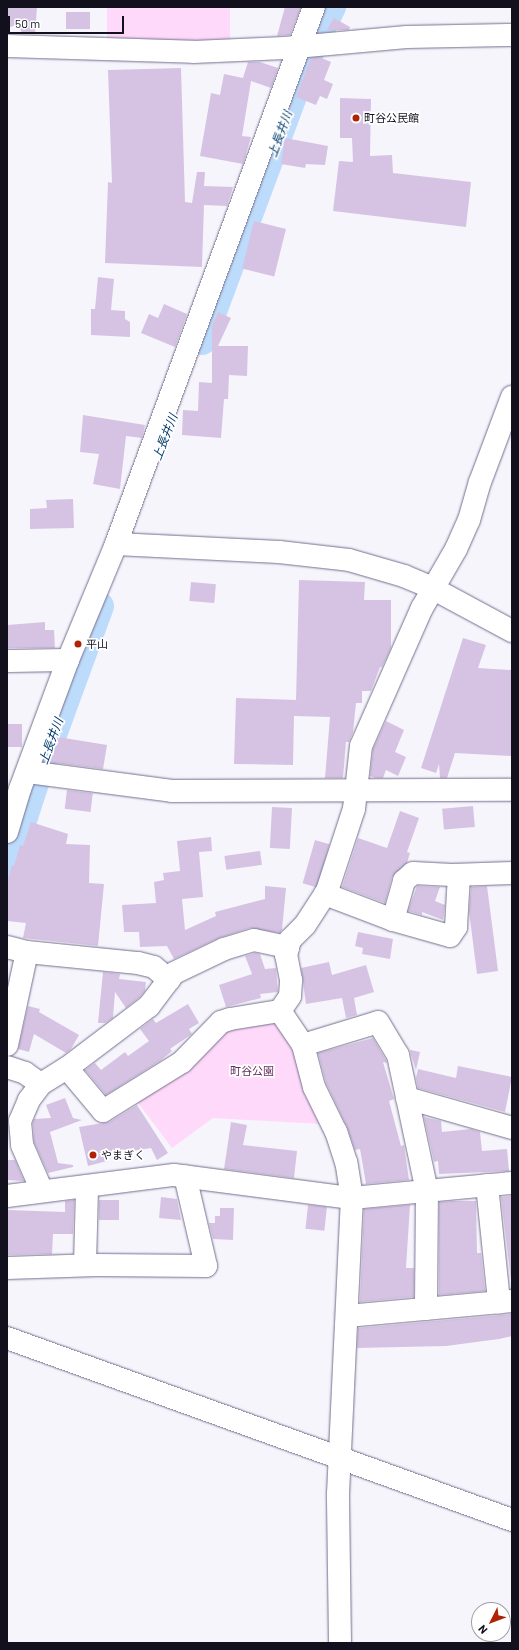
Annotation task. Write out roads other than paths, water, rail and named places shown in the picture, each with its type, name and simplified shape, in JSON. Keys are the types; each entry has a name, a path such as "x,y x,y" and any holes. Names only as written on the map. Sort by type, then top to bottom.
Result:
{"street":[{"path":"7,832 18,783 116,544 314,7"},
{"path":"7,46 193,52 285,48 300,45 407,37 512,35"},
{"path":"66,1068 103,1111 182,1062 222,1022 280,1011 290,996 291,980 286,955 288,947 290,940 305,925 325,894 354,809 361,746 432,588 456,550 469,520 480,482 512,397"},
{"path":"116,544 320,555 377,567 432,588 512,631"},
{"path":"7,661 68,660"},
{"path":"18,783 172,791 512,790"},
{"path":"393,920 404,881 413,873 459,875 512,873"},
{"path":"325,894 393,920 450,936 456,927 459,875"},
{"path":"42,1191 22,1145 20,1121 29,1100 41,1084 66,1068 149,1006 174,974 224,949 254,940 288,947"},
{"path":"7,1045 17,949 138,963 154,967 169,980"},
{"path":"280,1011 303,1045 314,1087 336,1132 346,1162 352,1198 340,1458 340,1643"},
{"path":"303,1045 378,1022 398,1055 427,1191 426,1309"},
{"path":"7,1067 25,1073 41,1084"},
{"path":"407,1098 512,1128"},
{"path":"7,1196 174,1175 352,1198 512,1183"},
{"path":"7,1268 86,1265 206,1266 185,1176"},
{"path":"347,1316 505,1302 487,1185"},
{"path":"86,1186 86,1265"},
{"path":"7,1338 512,1520"}],"waterway":[{"name":"上長井川","path":"202,341 307,59 332,7"},
{"name":"上長井川","path":"7,871 32,792 100,606"}],"place":[{"name":"町谷公民館","path":"356,118"},
{"name":"平山","path":"78,644"},
{"name":"やまぎく","path":"93,1155"}],"park label":[{"name":"町谷公園","path":"252,1071"}]}
